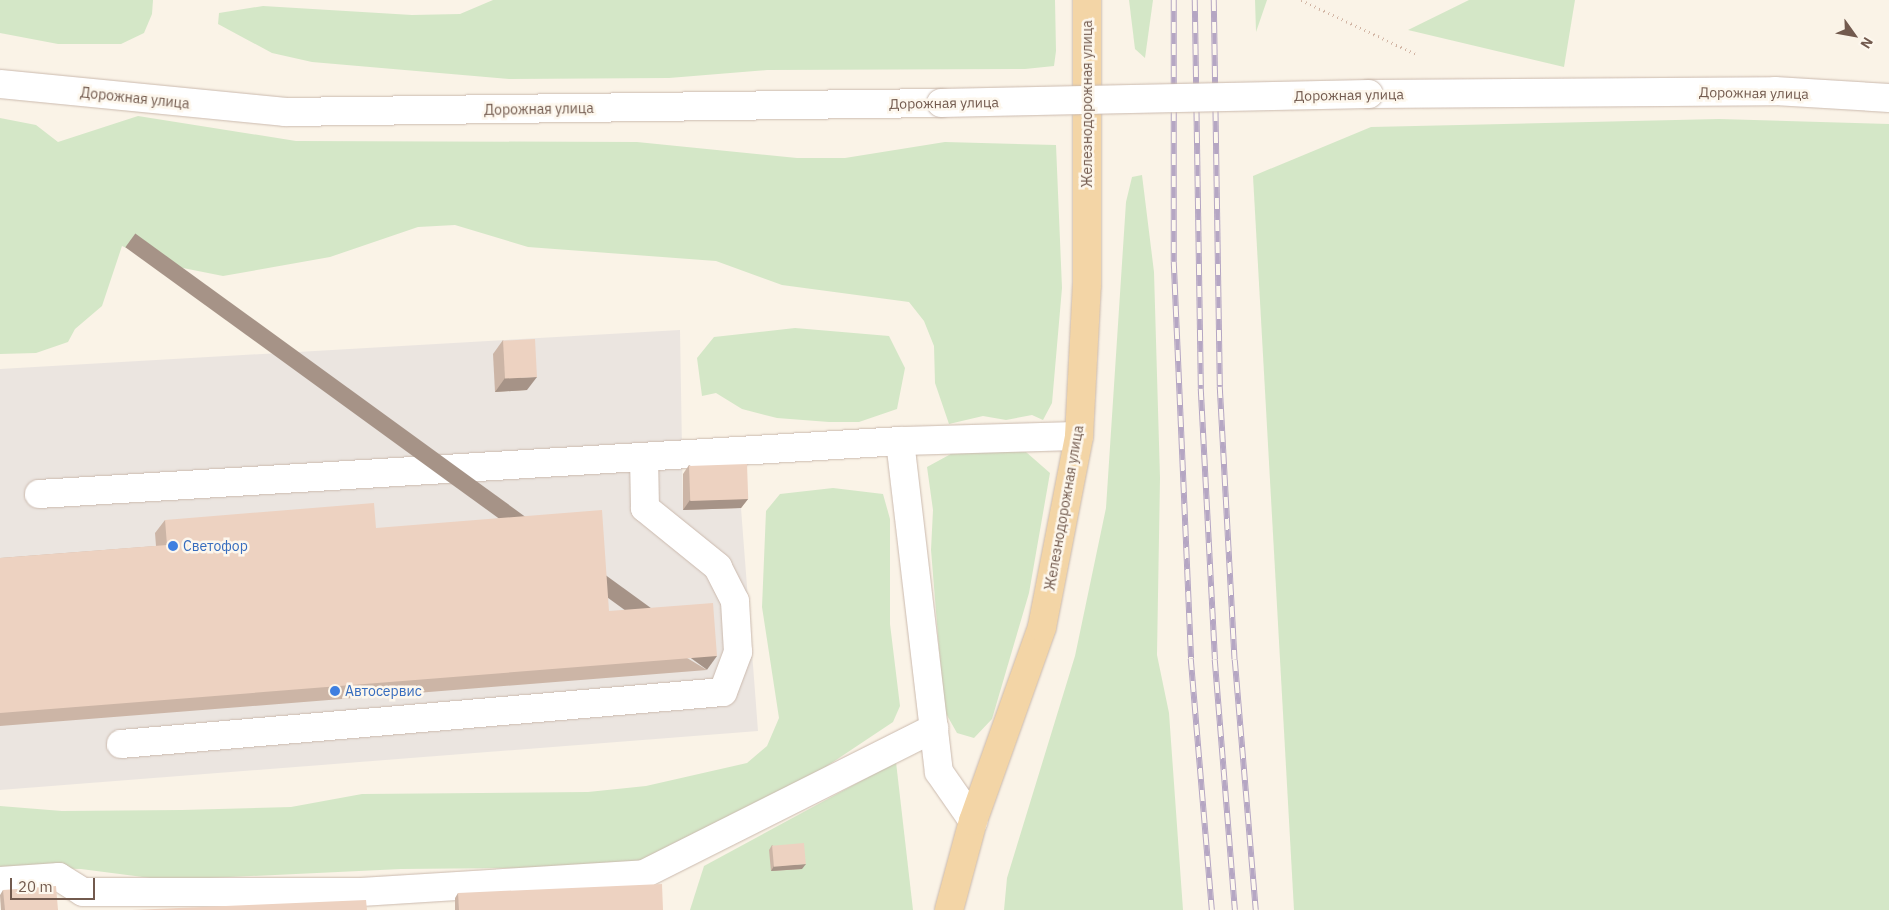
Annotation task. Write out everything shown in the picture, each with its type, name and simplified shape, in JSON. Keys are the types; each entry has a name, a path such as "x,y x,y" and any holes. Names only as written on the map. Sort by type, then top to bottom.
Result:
{"main road":[{"name":"Железнодорожная улица","path":"949,910 973,821 1042,627 1079,436 1087,285 1087,0"}],"street":[{"name":"Дорожная улица","path":"0,84 285,112 941,104 1369,94 1775,91 1889,98"},
{"path":"39,494 900,441 1079,436"},
{"path":"900,441 939,772 973,821"},
{"path":"121,744 724,692 738,652 735,602 718,567 645,508 644,457"},
{"path":"0,881 59,877 83,901 361,892 644,874 934,728"}],"path":[{"path":"1301,0 1418,55"}],"shaded area":[{"path":"680,330 683,509 741,508 758,731 0,790 0,369"}],"green space":[{"path":"0,0 153,0 152,14 144,33 121,44 58,44 0,33"},
{"path":"493,0 1055,0 1056,51 1054,66 1025,69 767,70 669,78 509,79 312,62 272,53 218,24 219,13 263,6 412,15 460,14"},
{"path":"1129,0 1153,0 1145,58 1135,49"},
{"path":"1255,0 1267,0 1256,32"},
{"path":"1469,0 1575,0 1564,67 1408,30"},
{"path":"138,116 296,141 637,142 797,158 845,158 945,142 1056,145 1062,288 1052,403 1043,420 1032,415 1006,420 983,416 949,424 935,383 934,346 924,321 909,302 782,285 716,261 528,247 455,225 418,227 330,257 223,276 163,264 122,246 102,306 75,329 68,342 36,353 0,354 0,118 36,125 58,142"},
{"path":"1719,119 1889,124 1889,910 1294,910 1253,176 1371,127"},
{"path":"1142,175 1154,272 1160,478 1157,655 1169,713 1183,910 1004,910 1007,878 1075,656 1106,508 1126,202 1132,177"},
{"path":"795,328 889,336 905,368 897,409 859,422 829,422 777,418 742,409 716,393 702,396 697,358 714,337"},
{"path":"960,449 1026,452 1050,473 1029,593 992,719 974,738 957,733 944,710 931,550 933,510 927,467"},
{"path":"833,488 883,494 890,519 890,624 900,706 893,722 803,782 646,861 604,867 401,869 166,880 81,869 0,867 0,806 62,811 182,810 291,807 362,794 588,792 646,786 747,763 767,746 779,718 762,607 766,511 780,494"},
{"path":"896,762 913,910 690,910 704,866"}],"building":[{"path":"535,339 537,377 505,379 503,341"},
{"path":"747,464 748,499 690,501 689,466"},
{"path":"374,503 376,528 602,510 609,611 713,603 717,656 0,713 0,558 167,545 165,520"},
{"path":"804,843 806,864 774,867 772,846"},
{"path":"662,884 663,910 459,910 458,893"},
{"path":"56,886 58,910 5,910 3,890"},
{"path":"366,900 367,910 132,910"}],"railway":[{"path":"1174,0 1174,262 1191,659 1212,910"},
{"path":"1195,0 1201,389 1215,660 1235,910"},
{"path":"1214,0 1220,387 1235,660 1256,910"}],"place":[{"name":"Светофор","path":"173,546"},
{"name":"Автосервис","path":"335,691"}]}
